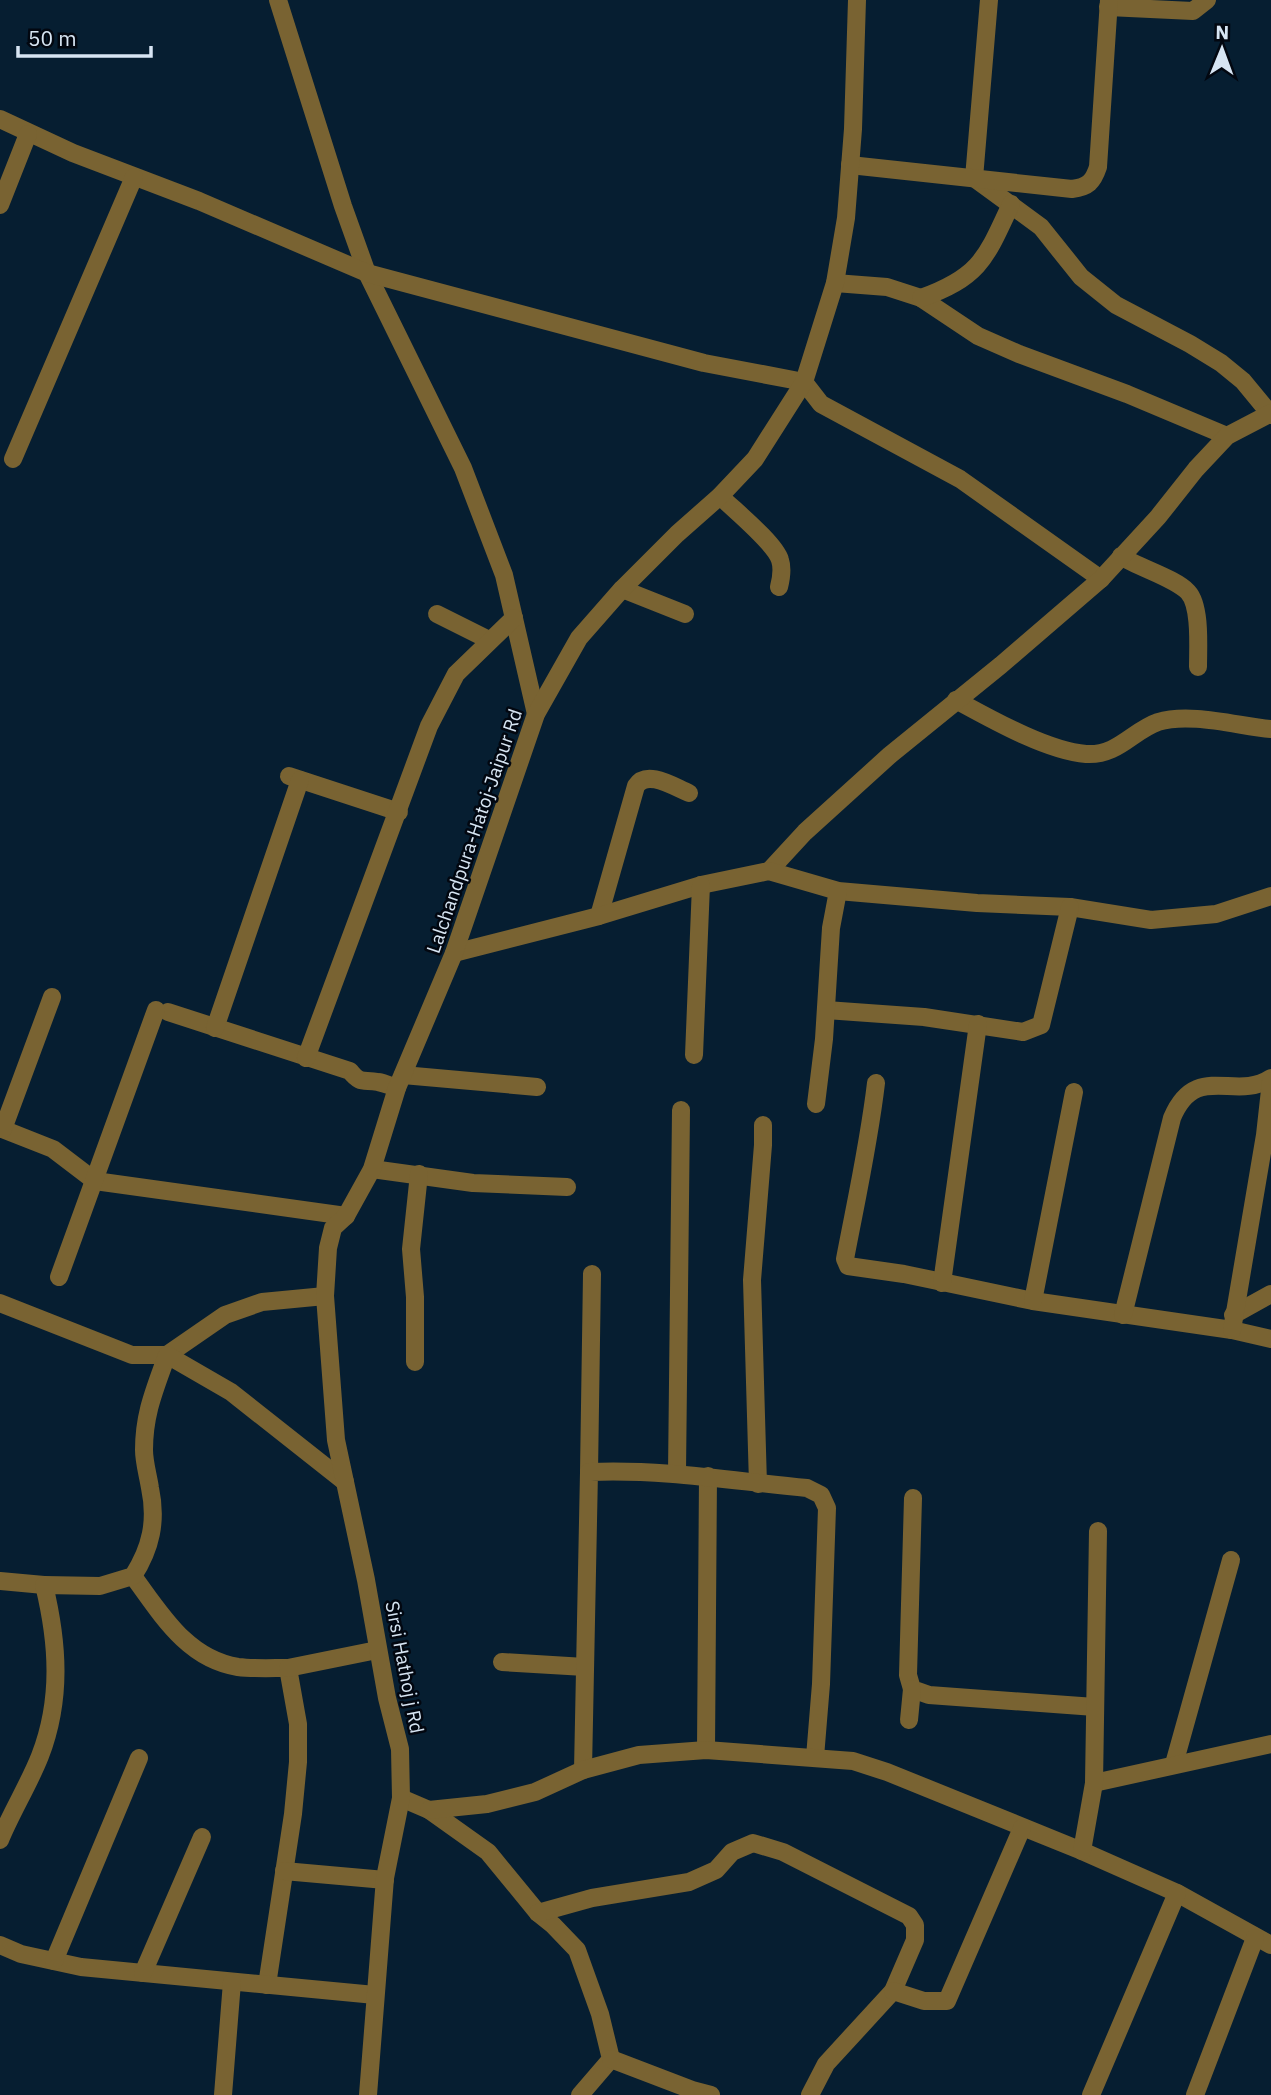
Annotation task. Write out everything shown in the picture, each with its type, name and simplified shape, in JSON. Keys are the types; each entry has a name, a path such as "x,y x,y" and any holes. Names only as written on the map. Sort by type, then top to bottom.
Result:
{"street":[{"path":"278,0 367,273 463,468 504,575 536,714"},
{"name":"Lalchandpura-Hatoj-Jaipur Rd","path":"328,1248 333,1228 346,1216 372,1169 400,1081 454,953 536,714 579,638 622,589 755,459 803,382 835,283 846,218 857,0"},
{"path":"974,178 989,0"},
{"path":"850,165 1072,189 1086,187 1094,179 1098,167 1108,3 1193,11 1207,0"},
{"path":"0,119 28,134 297,242 367,273 704,363 803,382 821,404 960,479 1101,579"},
{"path":"0,205 28,134"},
{"path":"13,459 134,177"},
{"path":"769,871 805,832 956,700 1001,666 1101,579 1227,436 1270,414 1243,381 1221,363 1116,305 1081,277 1041,227 974,178"},
{"path":"920,298 947,289 969,274 987,254 1011,204"},
{"path":"835,283 887,287 920,298 978,336 1019,355 1127,394 1227,436"},
{"path":"720,496 772,547 780,559 782,572 779,587"},
{"path":"1121,556 1141,569 1189,592 1194,602 1197,623 1198,667"},
{"path":"622,589 685,614"},
{"path":"437,614 489,640"},
{"path":"306,1058 429,726 456,674 514,618"},
{"path":"956,700 1002,725 1062,749 1087,754 1113,750 1158,722 1188,718 1211,719 1239,726 1271,729"},
{"path":"215,1028 295,778 399,813"},
{"path":"599,916 640,780 653,779 690,793"},
{"path":"454,953 599,916 701,886 769,871 838,891 976,903 1070,907 1151,920 1216,914 1271,897"},
{"path":"694,1055 701,886"},
{"path":"816,1104 831,928 838,891"},
{"path":"826,1010 924,1017 1023,1032 1041,1025 1070,907"},
{"path":"52,997 1,1128 52,1149 95,1181 346,1216"},
{"path":"59,1277 131,1073 162,1011 350,1071 356,1079 366,1083 400,1081 537,1087"},
{"path":"942,1283 978,1024"},
{"path":"1123,1315 1172,1118 1179,1101 1192,1090 1212,1085 1261,1085 1271,1079"},
{"path":"1233,1323 1265,1135 1271,1079"},
{"path":"876,1083 866,1154 845,1259 848,1266 1123,1315 1233,1323 1271,1339"},
{"path":"1033,1301 1074,1092"},
{"path":"677,1473 681,1110"},
{"path":"758,1484 752,1280 763,1125"},
{"path":"372,1169 473,1183 567,1187"},
{"path":"415,1362 415,1297 411,1249 419,1174"},
{"name":"Sirsi Hathoj j Rd","path":"328,1248 326,1296 336,1440 366,1580 377,1650 400,1749 401,1798 385,1880 368,2095"},
{"path":"583,1770 592,1274"},
{"path":"1233,1323 1271,1294"},
{"path":"0,1581 100,1586 133,1576 145,1557 153,1528 152,1495 144,1454 146,1415 167,1355 225,1315 262,1302 326,1296"},
{"path":"0,1303 132,1355 167,1355 231,1392 345,1482"},
{"path":"589,1472 708,1475 758,1484 807,1488 821,1494 827,1508 821,1684 815,1756"},
{"path":"706,1750 708,1475"},
{"path":"909,1720 912,1689 908,1675 913,1498"},
{"path":"1082,1851 1094,1783 1098,1531"},
{"path":"1174,1764 1231,1560"},
{"path":"133,1576 172,1629 201,1655 237,1667 288,1668 377,1650"},
{"path":"0,1840 39,1758 50,1727 57,1657 44,1585"},
{"path":"502,1662 585,1667"},
{"path":"267,1985 293,1814 298,1762 298,1724 288,1668"},
{"path":"912,1689 929,1695 1095,1707"},
{"path":"1094,1783 1271,1744"},
{"path":"429,1810 499,1801 535,1792 583,1770 639,1755 706,1750 815,1756 853,1761 887,1772 1022,1829 1082,1851 1177,1893 1263,1941 1195,2095"},
{"path":"54,1961 139,1758"},
{"path":"401,1798 429,1810 488,1852 538,1913 553,1924 577,1950 600,2014 611,2059"},
{"path":"893,1991 924,2001 947,2001 1022,1829"},
{"path":"144,1973 202,1837"},
{"path":"538,1913 592,1898 689,1882 716,1870 732,1852 753,1843 783,1852 909,1916 915,1925 915,1940 893,1991 826,2064 810,2095"},
{"path":"284,1871 385,1880"},
{"path":"1091,2095 1177,1893"},
{"path":"0,1945 21,1954 80,1967 375,1995"},
{"path":"223,2095 232,1982"},
{"path":"580,2095 611,2059"},
{"path":"611,2059 711,2095"}]}
